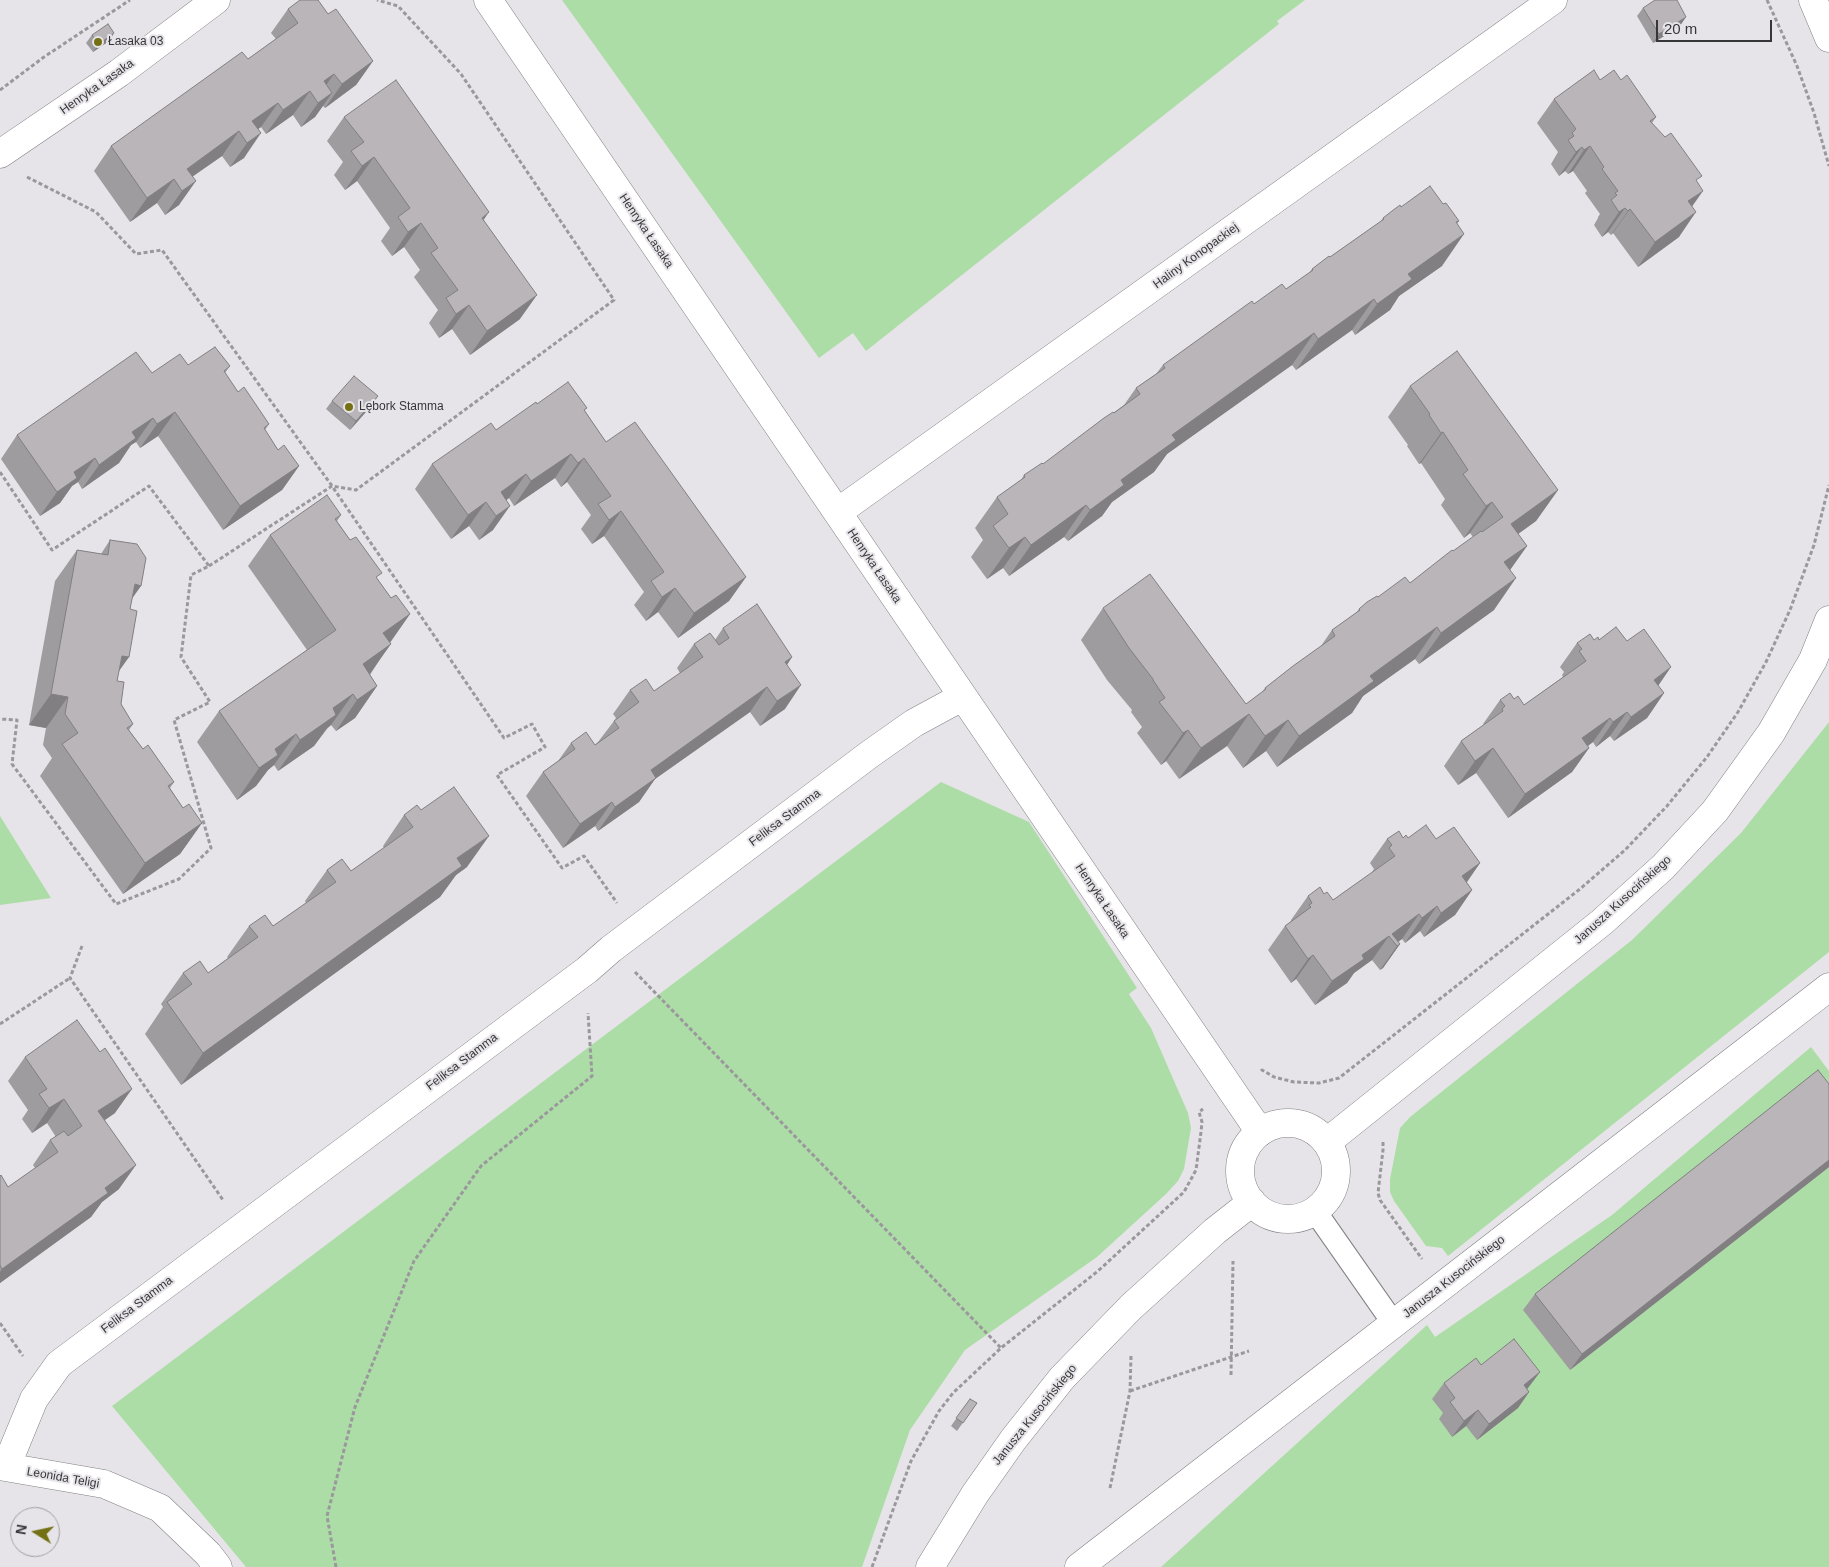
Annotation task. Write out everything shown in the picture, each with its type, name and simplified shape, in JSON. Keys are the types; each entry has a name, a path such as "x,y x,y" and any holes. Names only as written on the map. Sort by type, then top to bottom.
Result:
{"street":[{"name":"Henryka Łasaka","path":"0,154 120,73 216,0"},
{"name":"Henryka Łasaka","path":"488,0 1260,1132"},
{"name":"Haliny Konopackiej","path":"838,512 1553,0"},
{"path":"1813,0 1829,38"},
{"name":"Janusza Kusocińskiego","path":"1327,1142 1602,922 1662,867 1715,811 1771,733 1813,660 1829,620"},
{"name":"Feliksa Stamma","path":"3,1467 34,1399 59,1364 587,970 636,930 907,728 962,697"},
{"name":"Janusza Kusocińskiego","path":"1079,1567 1829,987"},
{"path":"1291,1122 1305,1125 1317,1132 1327,1142 1334,1156 1337,1172 1333,1187 1326,1201 1315,1211 1302,1217 1288,1219 1275,1217 1262,1211 1252,1202 1243,1188 1240,1172 1243,1155 1250,1140 1260,1132 1276,1124 1291,1122"},
{"name":"Janusza Kusocińskiego","path":"930,1567 975,1494 1013,1440 1062,1378 1131,1307 1215,1230 1252,1202"},
{"name":"Leonida Teligi","path":"3,1467 104,1484 160,1508 208,1554 218,1567"}],"lane":[{"path":"1315,1211 1394,1324"}],"path":[{"path":"0,90 130,0"},
{"path":"0,719 17,720 12,764 116,904 179,878 211,848 174,720 210,702 182,657 191,575 209,566 332,486 356,490 614,300 461,74 398,6 377,0"},
{"path":"1767,0 1797,66 1814,113 1829,166"},
{"path":"26,176 96,212 136,254 162,250 332,486 504,738 532,724 545,747 498,775 562,868 584,856 636,930"},
{"path":"0,472 52,550 149,486 209,566"},
{"path":"872,1567 912,1460 939,1410 953,1393 1001,1348 1098,1271 1184,1192 1196,1170 1202,1122 1199,1112 1262,1070 1294,1082 1319,1083 1339,1078 1580,889 1624,850 1667,806 1707,757 1738,712 1766,662 1790,610 1814,545 1829,485"},
{"path":"0,1024 70,978 82,946"},
{"path":"612,949 1001,1348"},
{"path":"336,1567 327,1516 355,1407 414,1261 481,1166 592,1076 587,970"},
{"path":"70,978 241,1227"},
{"path":"1339,1078 1382,1132 1384,1150 1378,1193 1380,1200 1428,1268 1450,1281"},
{"path":"1231,1376 1234,1271 1232,1252"},
{"path":"1110,1488 1130,1391 1132,1375 1131,1351"},
{"path":"1130,1391 1249,1351"}],"green space":[{"path":"562,0 1305,0 1277,21 1279,24 866,351 853,333 819,358"},
{"path":"1829,722 1829,952 1448,1256 1442,1248 1426,1246 1394,1201 1390,1192 1390,1179 1400,1128 1410,1117 1632,940 1741,833"},
{"path":"941,782 1029,822 1137,988 1129,994 1151,1028 1188,1113 1191,1128 1184,1169 1178,1181 1166,1194 1097,1257 965,1350 910,1430 862,1567 246,1567 112,1406"},
{"path":"0,816 51,898 0,905"},
{"path":"1811,1047 1829,1071 1829,1567 1161,1567 1427,1325 1435,1337 1612,1215"}],"building":[{"path":"300,0 318,0 328,14 336,9 373,61 342,84 334,74 324,81 332,93 318,103 310,91 283,110 278,103 252,121 261,133 247,143 239,131 187,169 196,181 182,191 174,179 147,198 111,146 242,52 248,59 298,23 288,9"},
{"path":"1655,0 1677,0 1686,17 1659,34 1643,8"},
{"path":"108,24 114,33 99,44 92,35"},
{"path":"1594,70 1600,80 1614,70 1621,80 1627,75 1656,117 1650,121 1665,137 1671,133 1702,176 1696,180 1703,191 1688,201 1696,212 1655,242 1630,209 1628,211 1625,208 1619,212 1611,200 1617,195 1615,193 1618,191 1602,169 1604,167 1590,146 1584,150 1582,147 1576,152 1568,140 1574,136 1572,133 1576,129 1554,99"},
{"path":"396,80 489,212 482,218 537,295 487,331 469,305 456,314 446,298 458,290 431,253 438,248 421,223 408,232 398,217 410,208 374,157 362,166 351,151 364,142 344,117"},
{"path":"1430,186 1459,221 1456,222 1464,234 1408,274 1412,279 1377,304 1374,299 1318,339 1314,333 1172,435 1176,440 1121,480 1124,485 1090,510 1086,505 1031,545 1025,537 1009,548 993,526 1008,514 997,497 1025,477 1024,475 1043,464 1104,418 1140,394 1136,388 1165,368 1163,365 1252,301 1254,304 1282,284 1286,289 1329,256 1384,219 1400,205 1401,207"},
{"path":"215,347 230,366 224,371 238,392 244,387 269,424 264,428 278,450 284,445 299,466 240,506 175,412 157,424 153,418 132,432 136,438 99,465 95,458 74,472 77,478 57,492 17,435 136,352 152,373 180,354 188,365"},
{"path":"1457,351 1558,490 1511,524 1527,546 1504,562 1516,578 1441,633 1437,627 1370,676 1374,681 1299,736 1288,720 1265,736 1249,714 1201,748 1188,730 1183,733 1159,702 1165,698 1103,608 1150,574 1246,704 1293,666 1335,636 1332,630 1360,610 1367,602 1378,597 1405,577 1410,583 1452,550 1503,517 1492,502 1486,506 1463,474 1468,470 1410,386"},
{"name":"Lębork Stamma","path":"354,376 378,396 356,421 332,401"},
{"path":"568,382 587,408 584,410 606,442 635,422 746,577 694,613 675,588 662,597 651,581 664,572 621,511 609,520 598,504 611,496 584,458 578,463 571,454 531,481 526,474 501,492 510,506 496,516 486,502 468,515 432,464 491,423 496,430"},
{"path":"327,495 341,515 335,519 350,540 356,537 382,573 376,577 391,598 396,595 410,614 383,633 391,644 363,664 377,686 357,700 353,694 333,708 336,715 300,740 296,734 275,749 278,755 259,768 219,711 336,630 270,535"},
{"path":"110,540 137,544 146,558 141,586 135,584 130,609 137,611 129,657 122,656 117,681 124,682 121,704 133,724 127,728 143,749 148,745 174,782 168,786 183,808 189,804 202,823 145,863 62,744 78,733 65,714 68,697 51,694 77,550 108,555"},
{"path":"757,604 792,657 785,662 801,685 777,701 767,687 651,770 656,778 615,807 612,802 580,824 543,772 575,749 571,743 586,732 595,745 619,728 614,721 639,702 630,690 646,679 654,691 703,657 694,644 710,633 719,645 729,638 723,628"},
{"path":"1616,627 1627,641 1644,629 1671,667 1654,680 1664,693 1631,717 1627,712 1613,722 1610,718 1582,738 1589,748 1525,794 1493,748 1475,761 1461,741 1503,711 1502,709 1505,706 1500,700 1510,693 1514,699 1518,696 1524,705 1586,661 1579,651 1582,649 1577,643 1590,634 1594,640 1598,637 1599,640"},
{"path":"454,787 489,836 457,858 462,866 203,1053 167,1002 192,984 183,973 200,961 208,973 258,937 249,926 265,915 273,926 336,882 327,870 342,859 351,871 413,827 404,815 417,805 421,810"},
{"path":"1426,825 1436,839 1454,827 1480,863 1462,876 1472,890 1441,913 1437,906 1422,918 1419,914 1392,934 1400,944 1397,946 1389,936 1362,955 1364,959 1332,981 1313,955 1308,959 1285,926 1311,907 1309,905 1312,903 1308,896 1320,887 1324,894 1327,892 1333,900 1395,856 1389,848 1392,845 1387,839 1399,831 1403,838 1406,835 1408,838"},
{"path":"77,1020 100,1052 105,1048 132,1089 98,1111 136,1165 105,1188 108,1193 2,1269 0,1265 0,1176 8,1187 58,1152 50,1140 64,1131 68,1136 82,1126 64,1099 49,1108 39,1094 47,1089 25,1057"},
{"path":"1818,1070 1829,1084 1829,1160 1582,1354 1535,1294"},
{"path":"1514,1339 1540,1372 1524,1385 1529,1392 1489,1424 1478,1410 1464,1421 1450,1402 1455,1398 1444,1383 1476,1358 1481,1365"},
{"path":"970,1399 977,1403 963,1423 956,1418"}],"place":[{"name":"Łasaka 03","path":"98,42"},
{"name":"Lębork Stamma","path":"349,407"}]}
